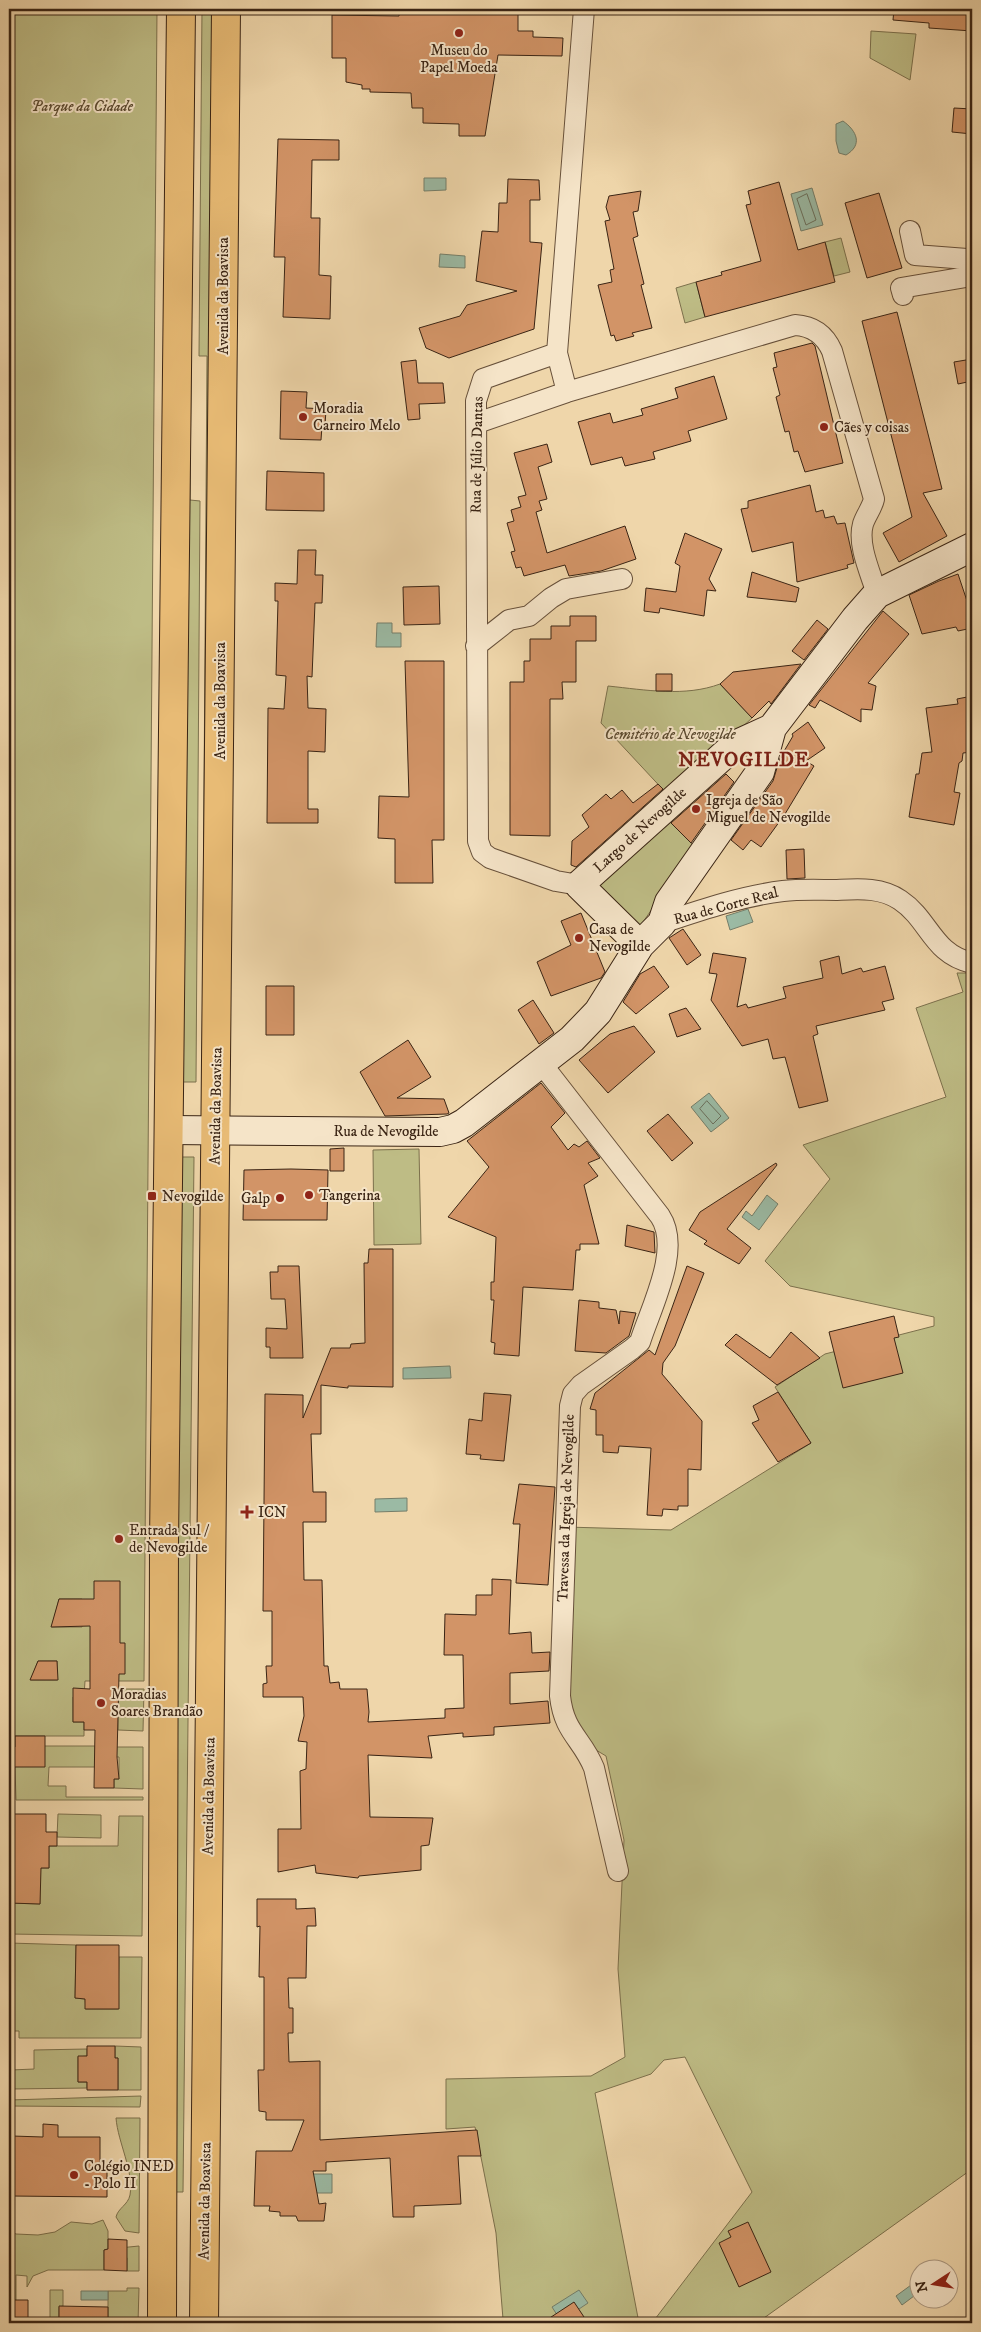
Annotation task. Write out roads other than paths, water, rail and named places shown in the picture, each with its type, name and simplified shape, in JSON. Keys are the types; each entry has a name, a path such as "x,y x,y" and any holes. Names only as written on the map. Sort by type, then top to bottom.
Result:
{"main road":[{"path":"162,2323 164,1544 181,9"},
{"name":"Avenida da Boavista","path":"204,2323 217,1131 226,9"}],"street":[{"path":"567,392 557,353 584,9"},
{"path":"910,231 915,255 967,259 972,262"},
{"path":"903,295 901,288 972,276"},
{"path":"477,424 567,392 795,325 805,325 816,330 827,340 832,351 874,499 871,510 863,524 862,540 877,594"},
{"name":"Rua de Júlio Dantas","path":"557,353 483,379 476,401 478,841 482,852 490,858 556,881 579,885"},
{"name":"Largo de Nevogilde","path":"572,1039 598,1012 640,945 662,923 669,902 760,772 772,728 855,619 877,594 972,547"},
{"path":"476,646 509,620 529,616 551,598 566,590 622,579"},
{"path":"476,602 509,620"},
{"name":"Largo de Nevogilde","path":"640,945 579,885 735,745 772,728"},
{"name":"Rua de Corte Real","path":"662,923 762,894 785,891 869,889 884,892 900,899 914,912 945,952 958,960 972,963"},
{"name":"Rua de Nevogilde","path":"170,1130 440,1132 453,1129 464,1123 572,1039"},
{"name":"Travessa da Igreja de Nevogilde","path":"541,1063 660,1216 667,1230 666,1264 640,1342 572,1394 570,1406 560,1696 566,1721 591,1761 618,1871"}],"water":[{"path":"843,121 852,129 856,138 855,147 846,155 839,153 836,141 836,124"},
{"path":"424,178 446,178 446,190 424,191"},
{"path":"812,188 823,225 801,231 791,194"},
{"path":"440,254 465,256 465,268 439,267"},
{"path":"377,623 392,623 392,633 401,633 401,647 376,647"},
{"path":"748,909 753,922 730,930 726,916"},
{"path":"709,1093 729,1118 711,1132 691,1107"},
{"path":"767,1195 778,1204 759,1230 742,1217 746,1211 752,1216"},
{"path":"450,1366 451,1378 403,1379 403,1368"},
{"path":"407,1498 407,1511 375,1512 375,1499"},
{"path":"301,2174 332,2174 332,2193 301,2193"},
{"path":"908,2287 908,2300 902,2305 896,2296"},
{"path":"579,2290 588,2303 561,2321 552,2307"},
{"path":"81,2291 108,2291 108,2300 81,2300"}],"place":[{"name":"Museu do Papel Moeda","path":"459,33"},
{"name":"Moradia Carneiro Melo","path":"303,417"},
{"name":"Cães y coisas","path":"824,427"},
{"name":"Igreja de São Miguel de Nevogilde","path":"696,809"},
{"name":"Casa de Nevogilde","path":"579,938"},
{"name":"Tangerina","path":"309,1195"},
{"name":"Nevogilde","path":"152,1196"},
{"name":"Galp","path":"280,1198"},
{"name":"ICN","path":"247,1512"},
{"name":"Entrada Sul / de Nevogilde","path":"119,1539"},
{"name":"Moradias Soares Brandão","path":"101,1703"},
{"name":"Colégio INED - Polo II","path":"74,2175"}],"district":[{"name":"NEVOGILDE","path":"744,760"}],"park label":[{"name":"Parque da Cidade","path":"82,106"},
{"name":"Cemitério de Nevogilde","path":"670,734"}]}
